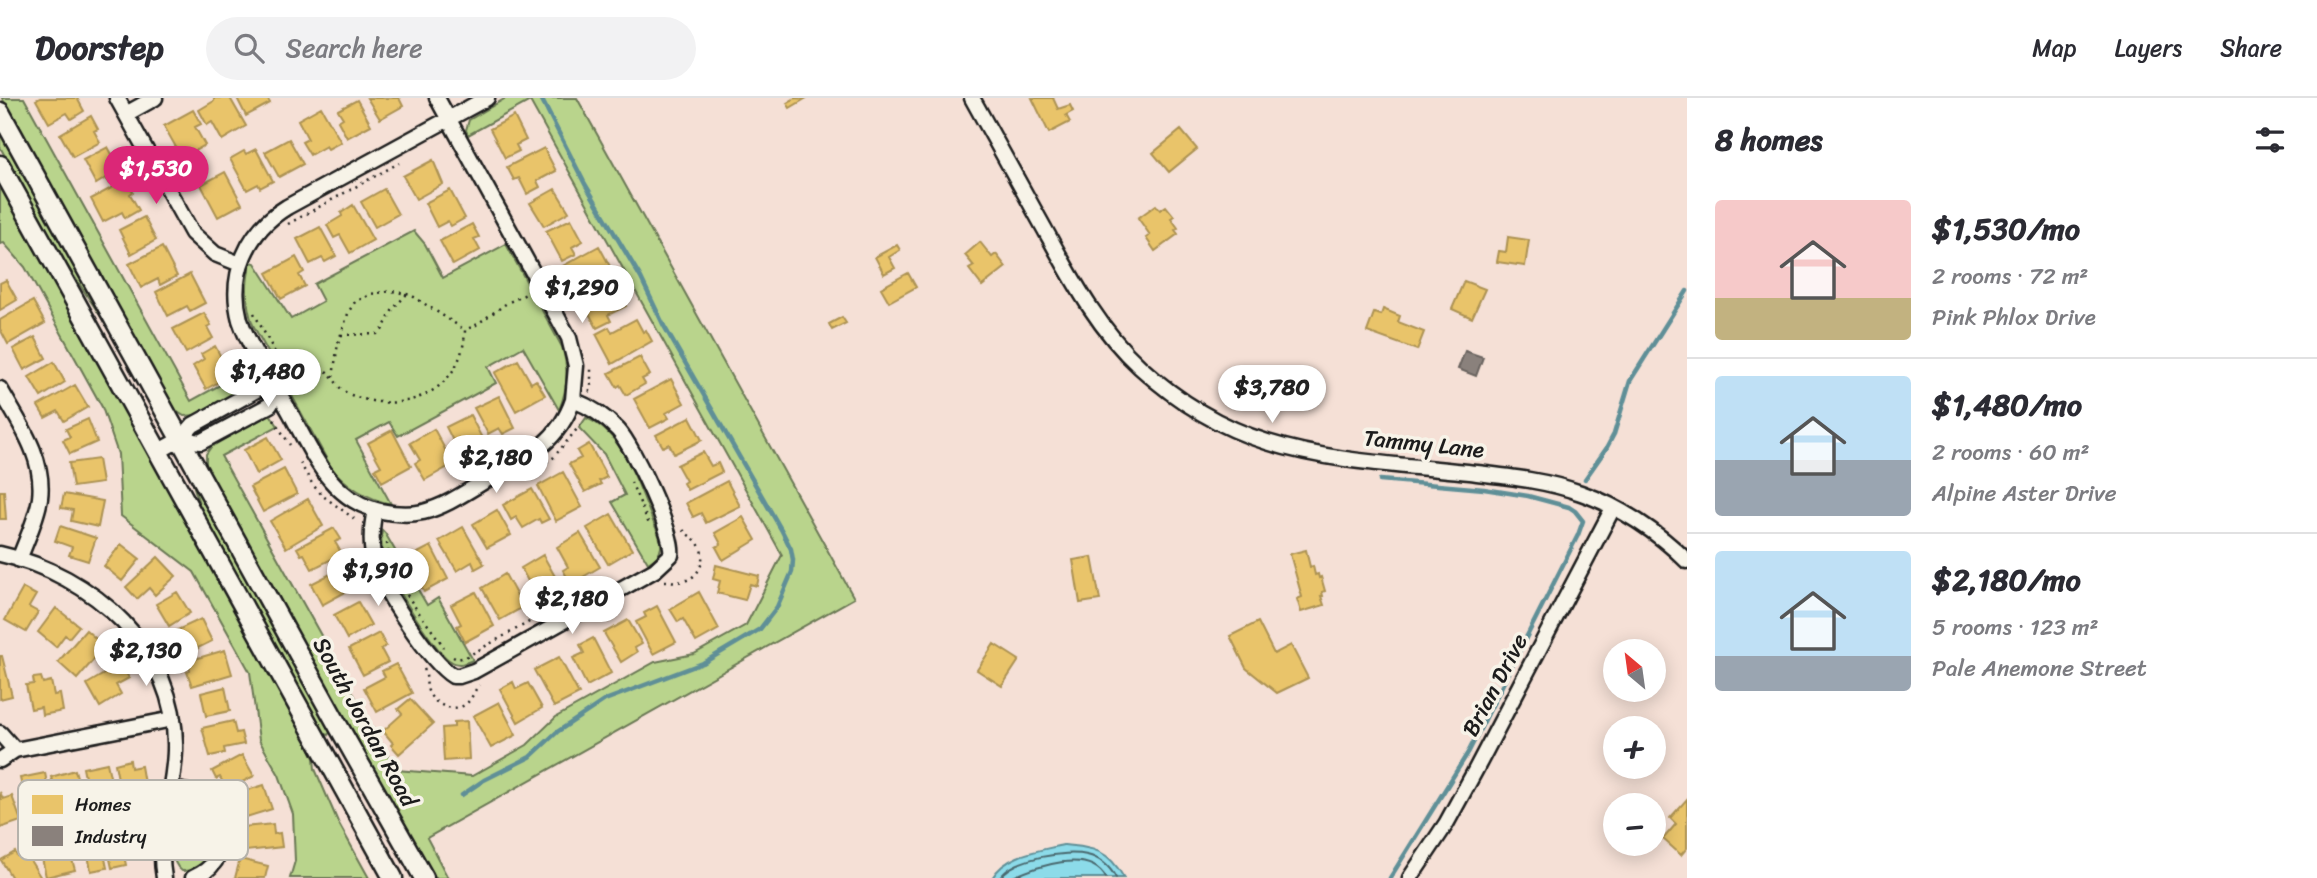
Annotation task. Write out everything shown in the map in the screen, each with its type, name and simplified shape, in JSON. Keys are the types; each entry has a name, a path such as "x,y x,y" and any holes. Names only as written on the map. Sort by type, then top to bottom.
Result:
{"main road":[{"name":"South Jordan Road","path":"0,112 424,878"},
{"path":"0,165 393,878"}],"street":[{"path":"117,98 192,233 215,254 240,264"},
{"path":"126,114 155,98"},
{"path":"437,98 449,119 569,338 576,374 573,400 558,431 543,446 438,506 419,513 399,514 375,510 350,498 330,481 242,324 236,294 240,264 255,236 279,212 449,119 487,98"},
{"name":"Tammy Lane","path":"972,98 1064,264 1100,322 1139,367 1179,399 1230,428 1281,446 1328,456 1524,479 1581,493 1613,508 1650,531 1687,561"},
{"path":"159,451 181,439 192,425 261,388 278,390"},
{"path":"0,389 35,453 40,474 38,509 19,560"},
{"path":"375,510 372,546 380,576 400,611 453,680 510,651 676,557 644,476 624,438 599,413 573,400"},
{"name":"Brian Drive","path":"1410,878 1464,792 1613,508"},
{"path":"0,554 80,587 128,625 147,651 164,685 173,719 175,750 172,780"},
{"path":"0,760 15,750 173,719"},
{"path":"0,733 15,750"},
{"path":"163,860 164,878"},
{"path":"193,878 210,869 215,860"}],"path":[{"path":"282,229 404,161"},
{"path":"333,379 335,356 349,312 358,300 371,294 387,291 408,294 465,330"},
{"path":"465,330 528,293"},
{"path":"341,335 377,334 383,329 393,309 408,294"},
{"path":"253,307 257,320 293,387"},
{"path":"280,364 289,360 302,360 320,368 342,390 363,398 397,402 420,397 434,390 451,374 460,356 465,330"},
{"path":"581,419 582,423 589,425"},
{"path":"628,476 650,528"},
{"path":"357,526 356,520 361,517"},
{"path":"664,582 682,582 692,578 703,560 698,544 684,532 679,521"},
{"path":"387,539 392,567 411,600 449,653 457,659 466,657 565,603"},
{"path":"419,663 426,673 428,692 433,700 441,705 457,707 465,704 480,684"}],"green space":[{"path":"2,98 24,98 191,401 240,374 253,382 249,386 198,415 184,416 176,411"},
{"path":"506,98 577,98 854,598 427,838 448,878 433,878 206,468 206,454 211,447 266,415 270,414 278,426 221,456 396,770 472,776 527,745 556,717 655,662 694,654 746,625 782,555 530,101 468,135 466,130 469,120"},
{"path":"0,129 107,326 57,250 0,147"},
{"path":"0,184 303,733 338,822 369,878 290,878 295,861 293,814 279,775 259,740 250,672 194,572 121,516 118,454 102,407 25,267 4,243 0,244"},
{"path":"414,231 425,244 443,278 506,244 562,347 566,379 559,410 523,347 488,367 496,383 398,436 389,422 356,440 391,504 358,491 331,467 253,325 248,309 247,286 251,262 255,263 291,319 323,301 314,284"},
{"path":"586,418 610,435 634,474 661,543 658,555 648,563 612,502 625,495 604,454 579,428"},
{"path":"194,480 331,731 328,735 323,733 201,510 192,481"},
{"path":"382,530 427,605 438,598 473,660 460,664 452,662 436,647 387,568 382,549"},
{"path":"175,860 204,860 193,869 182,871"}],"water":[{"path":"1063,845 1099,852 1112,861 1124,878 992,878 998,870 1014,859"}],"building: Homes":[{"path":"77,98 84,111 71,119 67,113 49,123 36,100"},
{"path":"214,98 230,98 246,126 222,140 212,122 207,125 199,110 214,101"},
{"path":"237,98 267,98 270,103 246,116"},
{"path":"367,98 399,98 403,106 380,119"},
{"path":"795,98 805,99 790,108 787,103"},
{"path":"1032,98 1053,98 1058,109 1070,105 1073,111 1066,115 1070,122 1049,133"},
{"path":"357,100 371,125 347,138 338,121 343,118 338,110"},
{"path":"321,107 341,142 328,149 326,146 310,155 302,142 308,139 298,120"},
{"path":"193,110 201,124 195,127 205,145 182,158 164,126"},
{"path":"91,116 98,129 94,131 100,142 73,157 60,134"},
{"path":"514,116 526,140 516,145 519,151 505,158 490,129"},
{"path":"1181,130 1197,149 1169,172 1153,153"},
{"path":"289,139 303,164 279,177 265,152"},
{"path":"108,147 124,176 109,184 106,178 96,184 83,160"},
{"path":"544,148 556,171 537,181 540,187 527,194 519,178 514,180 507,167"},
{"path":"256,149 273,181 260,188 258,184 247,190 230,159 244,151 246,154"},
{"path":"433,160 443,184 416,199 403,176"},
{"path":"225,172 242,204 218,217 201,185"},
{"path":"126,180 139,210 125,218 122,212 103,222 91,199"},
{"path":"384,189 398,214 375,227 361,202"},
{"path":"555,189 569,212 544,226 530,203"},
{"path":"450,190 465,218 451,226 448,221 437,227 425,203"},
{"path":"353,205 373,240 350,253 340,235 334,238 327,225"},
{"path":"1156,205 1160,210 1166,206 1174,216 1171,218 1178,228 1175,230 1178,234 1155,251 1146,238 1150,235 1138,218"},
{"path":"144,217 156,240 131,254 119,230"},
{"path":"571,219 583,241 572,247 576,254 562,261 546,231"},
{"path":"472,224 479,237 474,239 480,250 453,265 440,241"},
{"path":"320,227 336,256 325,262 322,258 310,264 297,239"},
{"path":"1508,237 1529,240 1525,266 1497,262 1499,251 1506,252"},
{"path":"980,242 992,257 996,254 1006,267 982,286 969,269 974,266 965,255"},
{"path":"897,245 900,250 889,257 895,268 884,274 875,257"},
{"path":"599,246 612,270 594,279 598,285 582,293 574,277 570,279 563,266"},
{"path":"162,247 177,276 160,285 158,279 141,288 129,264"},
{"path":"296,257 304,272 299,275 305,286 281,299 267,273"},
{"path":"908,273 916,287 889,302 881,288"},
{"path":"190,274 205,303 190,311 187,306 168,316 156,292"},
{"path":"6,280 17,300 0,310 0,283"},
{"path":"1464,281 1485,289 1472,318 1452,309"},
{"path":"613,282 626,306 608,315 611,321 597,328 581,299"},
{"path":"33,301 45,323 8,344 0,329 0,320"},
{"path":"1383,309 1400,316 1398,322 1424,332 1417,350 1367,332 1374,313 1381,315"},
{"path":"204,313 211,325 207,327 213,338 186,353 173,329"},
{"path":"842,317 846,323 832,330 829,324"},
{"path":"636,319 652,341 612,364 596,334 609,327 612,332"},
{"path":"35,337 46,358 24,370 13,349"},
{"path":"215,346 231,375 206,389 193,366 204,359 201,354"},
{"path":"640,357 650,375 642,379 645,384 626,395 620,385 617,387 609,373"},
{"path":"518,360 531,383 536,380 545,395 516,411 495,373"},
{"path":"54,362 65,382 41,397 29,377"},
{"path":"671,379 684,403 666,413 669,418 650,428 634,399"},
{"path":"75,385 88,407 64,421 58,411 45,418 38,406"},
{"path":"499,396 515,428 503,434 499,428 488,434 474,408"},
{"path":"470,415 484,442 460,455 446,427"},
{"path":"690,417 702,440 674,454 669,444 663,447 656,435"},
{"path":"88,419 97,442 70,454 63,440 70,437 66,429"},
{"path":"434,429 453,464 425,480 415,463 420,460 410,443"},
{"path":"392,430 411,466 382,482 375,469 381,466 368,443"},
{"path":"268,437 281,460 256,474 244,450"},
{"path":"589,444 607,477 599,481 601,484 585,492 569,464 581,458 577,451"},
{"path":"703,452 711,466 718,463 722,472 687,490 683,483 686,481 677,465"},
{"path":"98,459 102,483 73,487 69,463"},
{"path":"284,469 297,494 263,512 250,487"},
{"path":"563,472 582,507 556,521 538,486"},
{"path":"727,481 740,506 706,523 701,513 693,517 686,503"},
{"path":"532,489 549,519 541,523 539,519 523,528 516,517 511,520 503,505"},
{"path":"0,491 4,491 6,519 0,519"},
{"path":"64,494 103,501 98,527 71,521 73,510 61,508"},
{"path":"308,499 323,526 286,548 270,521"},
{"path":"497,510 511,535 487,548 473,524"},
{"path":"611,514 632,550 608,564 587,528"},
{"path":"743,517 756,540 723,560 716,547 721,544 715,533"},
{"path":"60,526 96,538 88,561 69,555 72,547 55,541"},
{"path":"463,527 484,564 475,569 472,562 457,571 439,541"},
{"path":"334,528 341,539 335,542 342,554 312,569 304,554 301,555 297,548"},
{"path":"580,533 600,567 571,584 563,570 568,567 557,547"},
{"path":"121,544 140,559 122,581 104,566"},
{"path":"431,546 448,579 424,592 406,559"},
{"path":"1306,550 1310,567 1313,566 1315,575 1321,577 1325,591 1321,596 1324,605 1301,612 1297,599 1302,597 1290,554"},
{"path":"543,555 562,589 550,596 547,590 536,596 521,568"},
{"path":"158,557 176,576 155,595 149,588 137,599 126,587"},
{"path":"1092,557 1100,600 1080,603 1073,560"},
{"path":"716,565 759,576 757,586 750,584 745,600 717,593 720,581 713,579"},
{"path":"340,569 351,589 322,605 311,584"},
{"path":"505,574 523,607 500,620 482,588"},
{"path":"23,588 36,595 29,607 38,612 26,632 5,620"},
{"path":"177,592 190,613 169,626 156,604"},
{"path":"476,592 494,626 465,642 457,626 461,624 451,605"},
{"path":"699,592 719,629 696,642 683,619 678,622 670,609"},
{"path":"358,602 371,625 347,639 334,615"},
{"path":"657,606 676,642 653,654 636,622 646,617 644,613"},
{"path":"56,608 79,626 69,638 65,635 56,647 38,632"},
{"path":"201,619 212,641 182,656 171,633"},
{"path":"628,620 642,644 635,648 637,652 621,662 604,633"},
{"path":"1258,622 1274,654 1291,645 1308,678 1277,693 1246,668 1230,636"},
{"path":"86,630 109,650 100,661 96,657 77,679 58,662"},
{"path":"379,633 386,646 381,649 388,662 363,675 349,649"},
{"path":"593,638 611,673 587,686 573,658 584,653 580,645"},
{"path":"994,644 1019,660 1002,686 977,670"},
{"path":"225,650 232,674 192,686 187,672 190,671 188,661"},
{"path":"0,656 12,696 0,699"},
{"path":"559,657 579,694 554,707 534,670"},
{"path":"121,664 129,678 116,685 121,694 100,707 87,684"},
{"path":"396,664 412,693 377,712 364,688 385,677 382,671"},
{"path":"41,677 43,683 51,681 54,695 60,694 63,711 42,715 41,707 31,709 26,685 34,684 33,678"},
{"path":"513,682 516,689 528,683 542,708 518,722 500,689"},
{"path":"225,687 230,711 206,716 201,693"},
{"path":"410,699 433,724 399,754 383,731 402,714 398,709"},
{"path":"499,702 516,735 491,748 473,716"},
{"path":"233,721 236,733 241,732 244,744 224,748 225,753 210,756 202,728"},
{"path":"467,721 469,759 444,761 442,728 454,727 454,722"},
{"path":"242,755 254,776 246,780 222,780 220,777 216,779 212,771"},
{"path":"130,760 131,768 141,766 143,780 118,780 115,764"},
{"path":"107,763 111,780 85,780 83,768"},
{"path":"75,770 78,780 52,780 51,777"},
{"path":"45,773 46,780 20,780"},
{"path":"264,785 272,809 248,816 248,790"},
{"path":"0,792 3,799 12,796 18,822 0,828"},
{"path":"1687,799 1687,848 1681,855 1666,842 1666,836 1676,824 1670,818"},
{"path":"273,824 274,834 280,833 282,847 248,851 248,826"},
{"path":"15,852 18,860 30,860 41,878 12,878 1,860"},
{"path":"42,860 72,860 75,870 46,877"},
{"path":"89,860 105,860 107,868 91,871"},
{"path":"110,860 125,860 126,865 112,868"},
{"path":"240,860 268,866 265,878 235,878"}],"building: Industry":[{"path":"1465,351 1483,357 1476,376 1458,369"}],"waterway":[{"path":"462,795 484,780 530,757 557,732 605,700 703,663 760,629 777,607 792,572 791,549 782,531 664,326 641,278 585,184 541,98"},
{"path":"1585,479 1614,434 1630,381 1687,291"},
{"path":"1380,480 1484,489 1528,496 1569,507 1583,521 1469,751 1390,878"}]}
